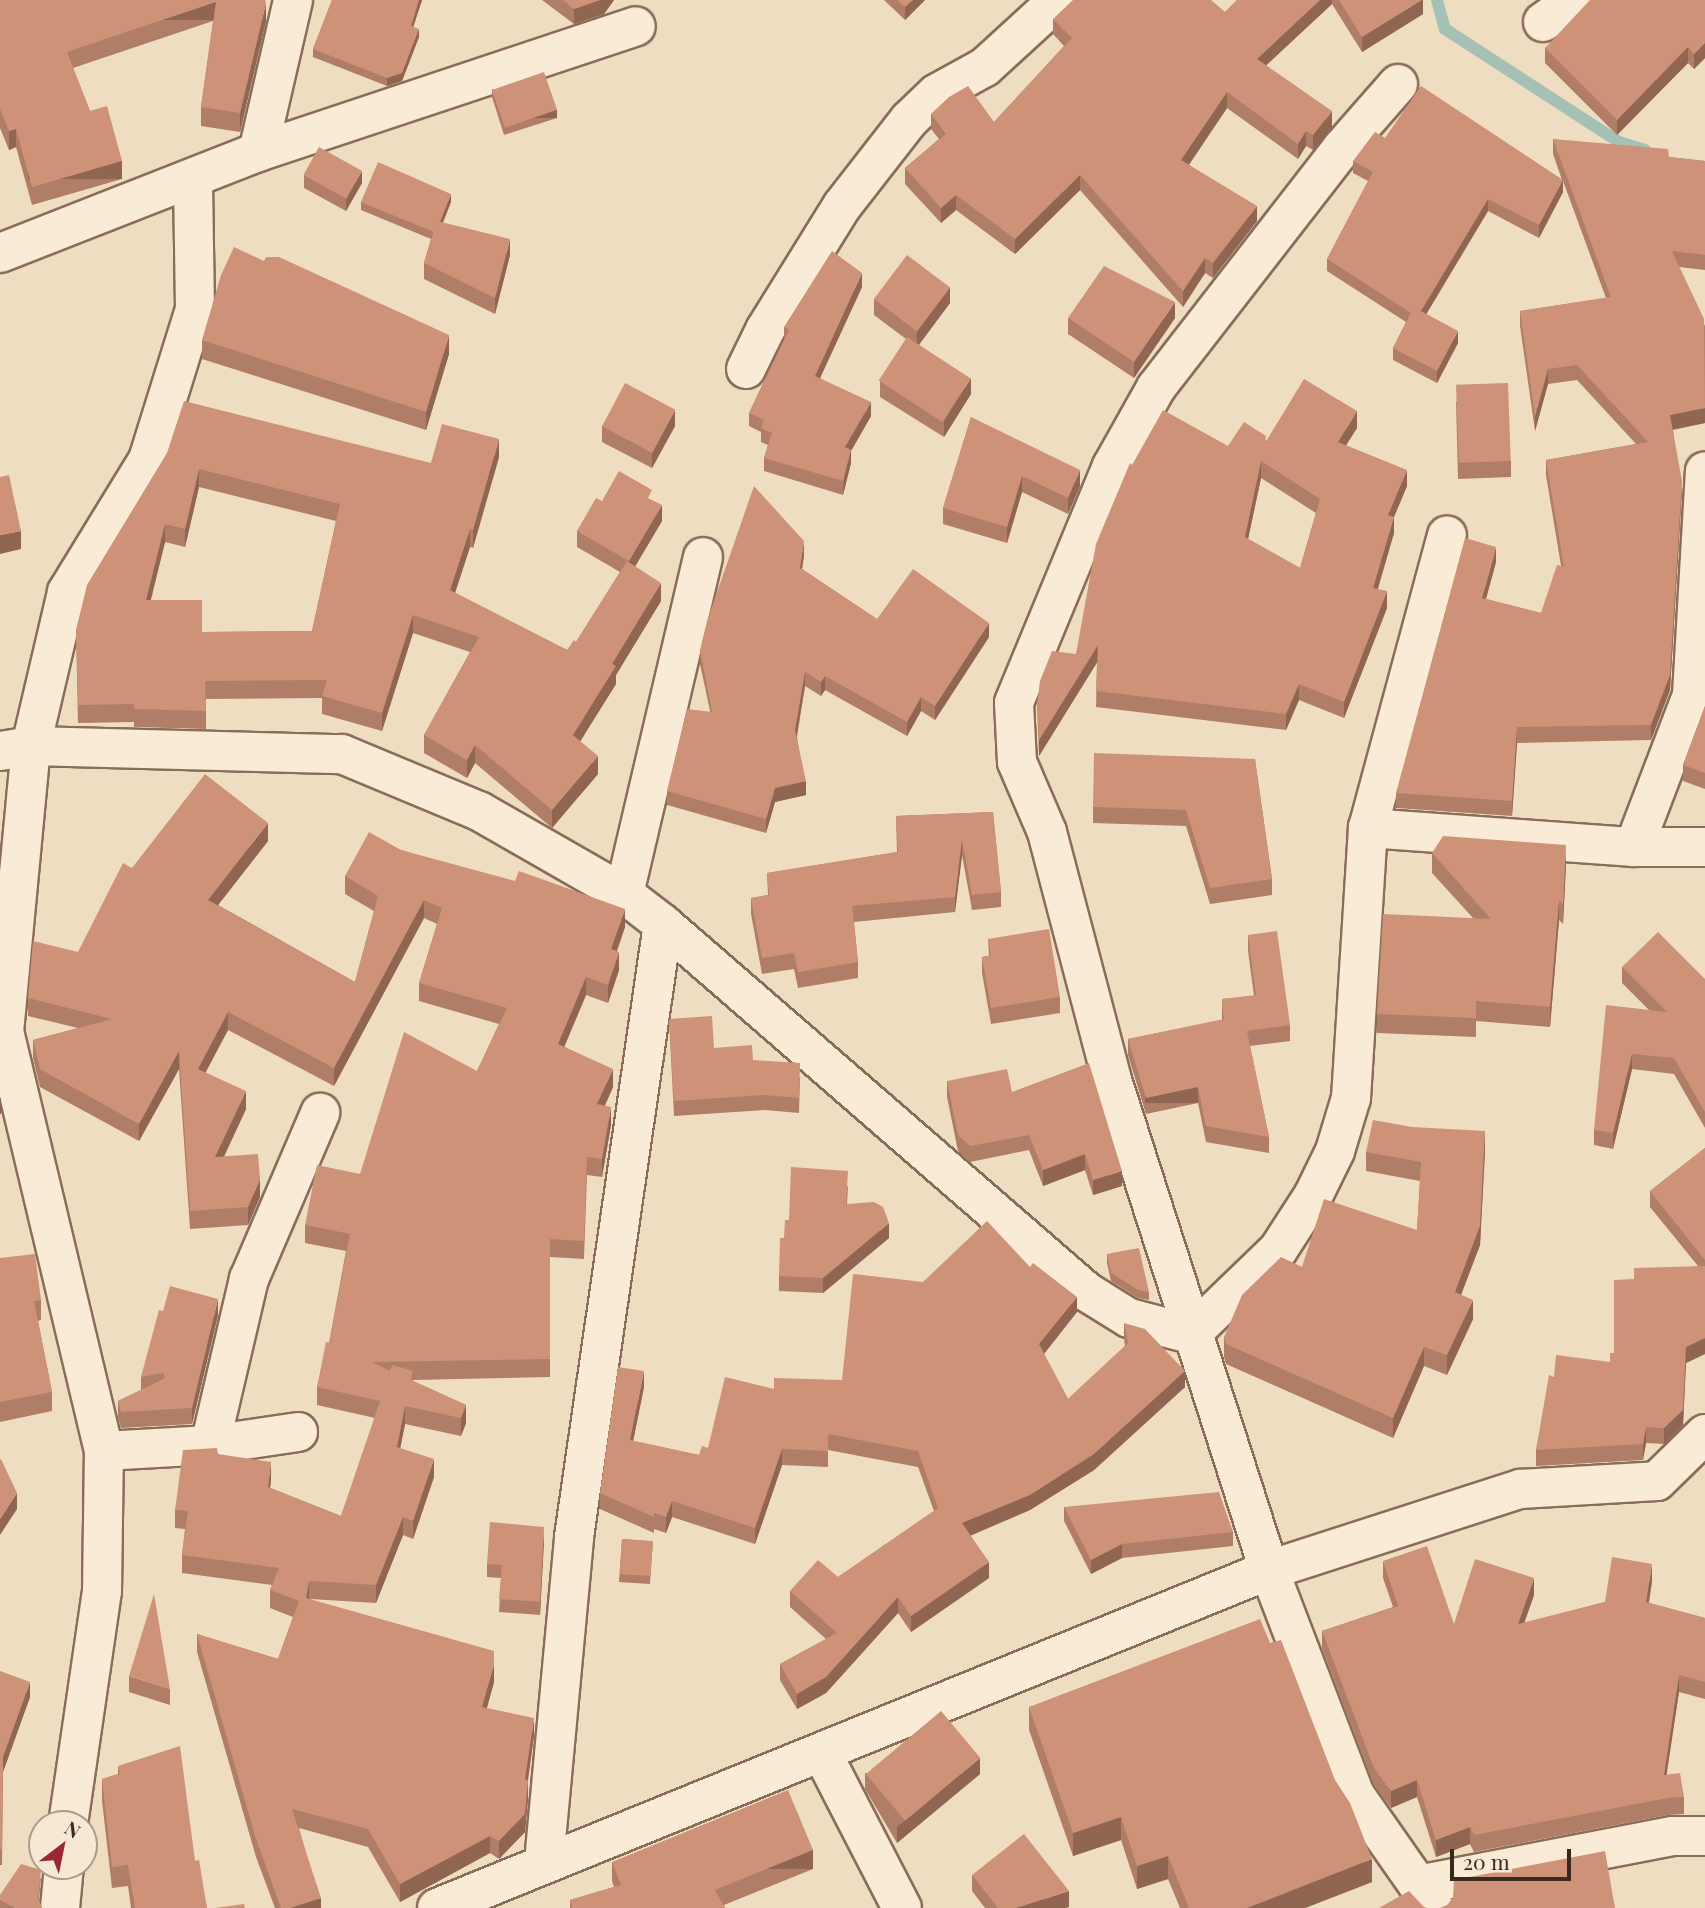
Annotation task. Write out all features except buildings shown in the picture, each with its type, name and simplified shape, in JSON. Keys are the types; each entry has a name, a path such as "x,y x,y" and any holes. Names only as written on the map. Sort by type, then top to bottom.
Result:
{"street":[{"path":"258,152 293,0"},
{"path":"746,369 765,330 842,206 909,120 936,94 985,67 1058,0"},
{"path":"1543,22 1575,0"},
{"path":"1,248 258,152 636,26"},
{"path":"1398,84 1342,148 1156,388 1112,466 1014,703 1017,762 1047,832 1112,1080 1191,1334 1269,1570 1355,1794 1426,1896 1672,1836 1705,1836"},
{"path":"70,1810 102,1591 104,1451 4,1032 16,748 67,592 148,460 195,309 193,178"},
{"path":"1634,847 1692,695 1705,471"},
{"path":"1191,1334 1278,1250 1313,1196 1335,1151 1350,1098 1368,828 1447,535"},
{"path":"624,894 703,557"},
{"path":"16,748 342,754 479,811 624,894 663,924 1087,1292 1129,1318 1191,1334"},
{"path":"1368,828 1634,847 1705,847"},
{"path":"544,1862 574,1537 663,924"},
{"path":"210,1445 248,1279 320,1113"},
{"path":"104,1451 210,1445 298,1432"},
{"path":"437,1908 544,1862 822,1753 1269,1570 1520,1489 1657,1481 1705,1434"},
{"path":"822,1753 902,1908"},
{"path":"60,1908 63,1880"}],"waterway":[{"path":"1437,0 1445,29 1619,142 1645,150"}]}
